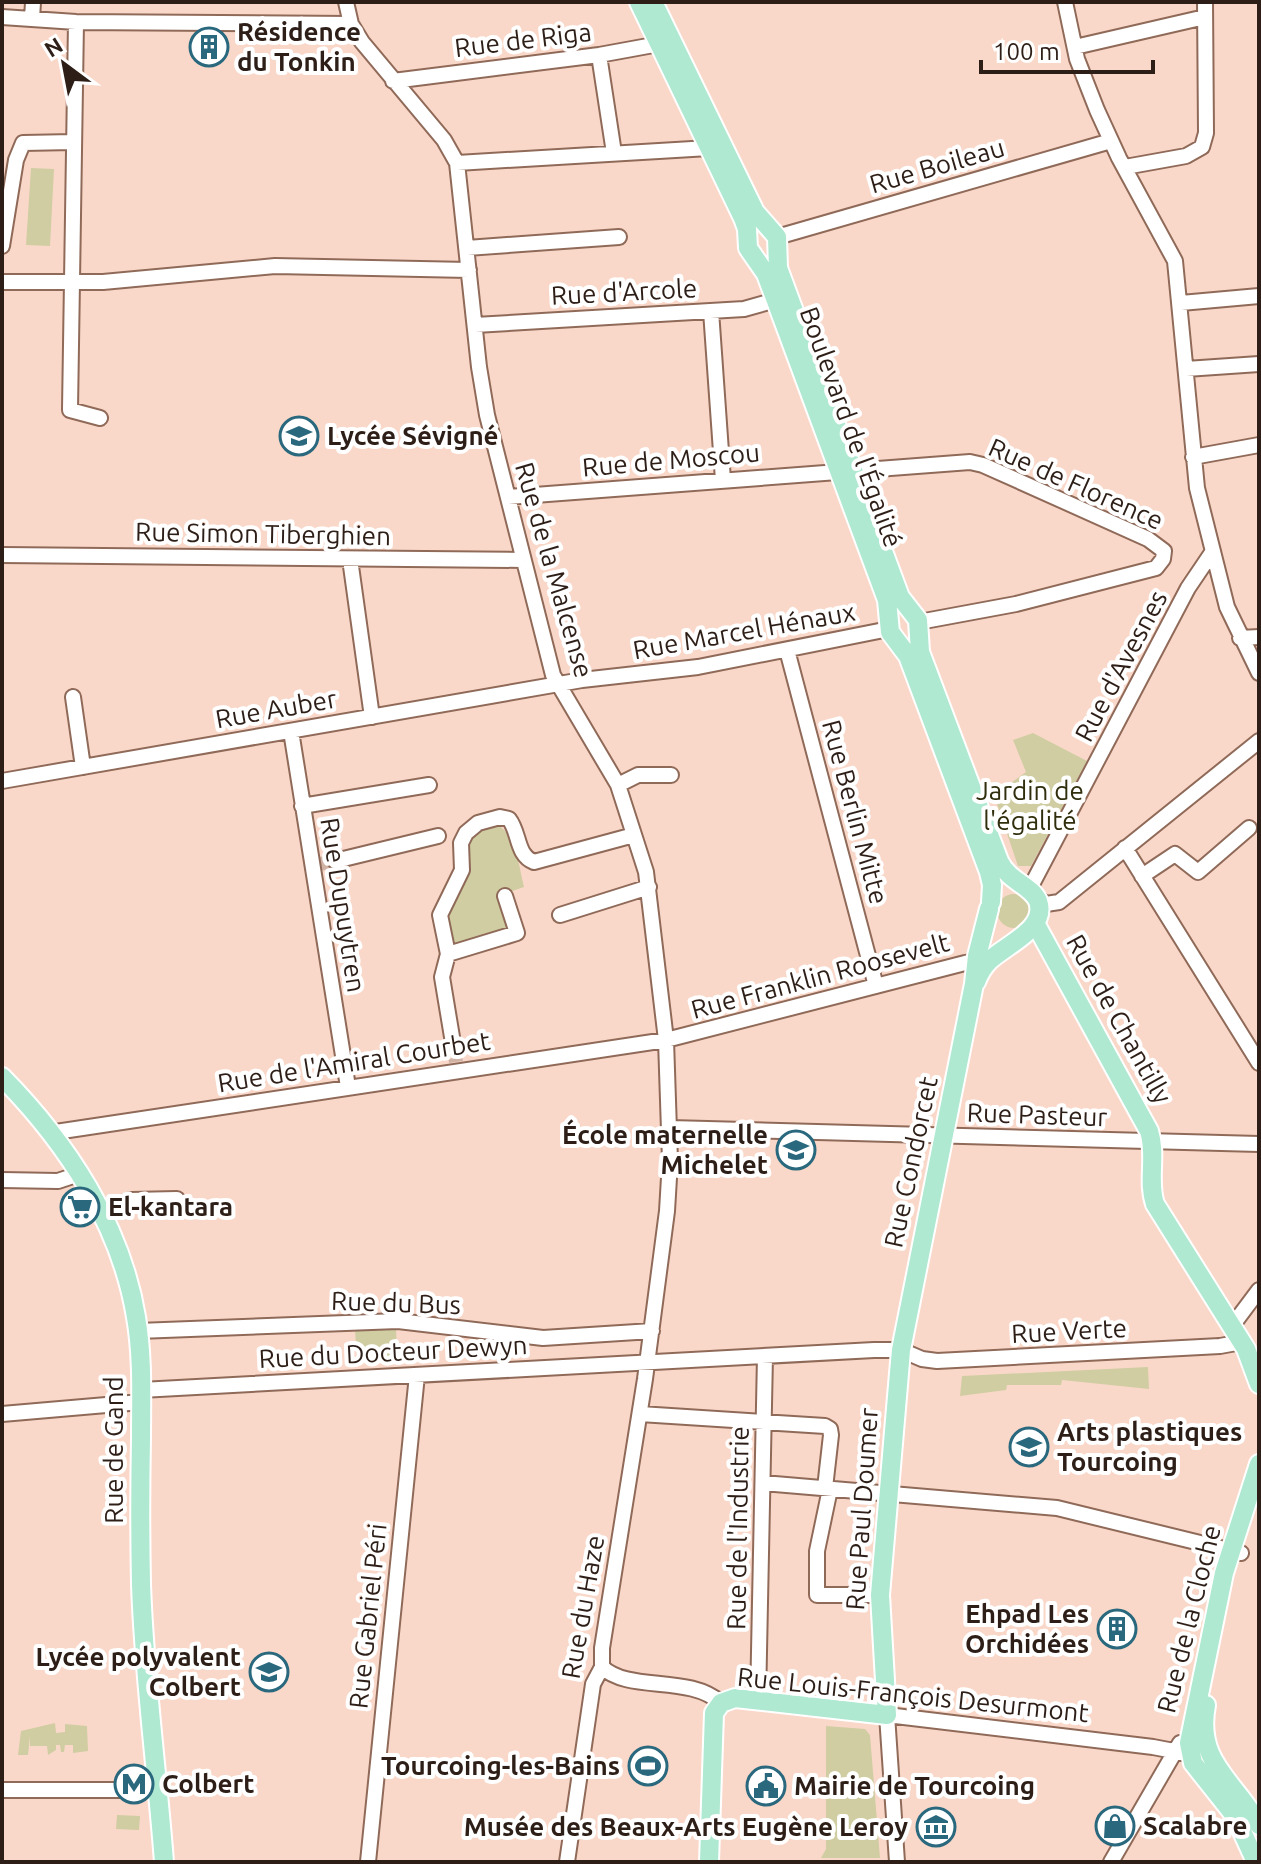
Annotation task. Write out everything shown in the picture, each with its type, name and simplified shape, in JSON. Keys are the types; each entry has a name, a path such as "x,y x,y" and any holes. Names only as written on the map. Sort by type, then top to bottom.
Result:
{"main road":[{"name":"Boulevard de l'Égalité","path":"639,2 743,218 750,246 763,268 900,597 917,622 920,652 999,861 1010,878 1029,891"},
{"name":"Boulevard de l'Égalité","path":"653,2 755,212 775,237 778,268 890,606 892,630 908,656 989,872 992,885 990,906"},
{"path":"758,227 775,237 767,257 750,246 751,231 758,227"},
{"path":"900,611 917,622 911,639 892,630 900,611"},
{"path":"981,962 1030,927 1039,910 1029,891 1013,885 1004,887 990,906 993,922 999,930 1012,935 1030,927"},
{"name":"Rue Condorcet","path":"901,1350 990,906"},
{"name":"Rue de Chantilly","path":"1030,927 1147,1126 1152,1142"},
{"name":"Rue de Gand","path":"2,1077 49,1133 102,1211 118,1251 134,1307 141,1396 144,1659 164,1862"},
{"path":"1152,1142 1152,1194 1155,1204 1237,1334 1259,1384"},
{"name":"Rue Paul Doumer","path":"887,1715 880,1595 901,1350"},
{"name":"Rue de la Cloche","path":"1183,1751 1198,1729 1205,1710 1236,1552 1259,1466"},
{"name":"Rue de la Cloche","path":"1236,1552 1259,1493"},
{"name":"Rue Louis-François Desurmont","path":"721,1703 735,1698 887,1715"},
{"path":"709,1862 714,1713 721,1703"},
{"path":"1198,1729 1220,1772 1246,1803 1259,1825"},
{"path":"1183,1751 1235,1816 1255,1852"}],"street":[{"path":"32,19 33,2"},
{"name":"Rue de la Malcense","path":"346,2 351,24 362,42 448,144 457,163 484,398 553,675 618,785 649,887 666,1040 670,1128 669,1189 648,1361"},
{"path":"1065,2 1087,87 1111,141 1173,254 1181,303 1197,488 1227,607 1259,673"},
{"path":"1075,47 1205,10 1206,133 1202,147 1186,156 1125,167"},
{"path":"2,17 76,22 351,24"},
{"path":"76,22 70,410 100,418"},
{"name":"Rue de Riga","path":"393,81 599,55 659,44"},
{"path":"599,55 614,153"},
{"name":"Rue Boileau","path":"775,237 1111,141"},
{"path":"2,246 16,160 23,143 73,142"},
{"path":"457,163 709,148"},
{"path":"467,248 619,237"},
{"path":"2,282 103,282 262,266 469,270"},
{"path":"1181,303 1259,296"},
{"name":"Rue d'Arcole","path":"475,325 753,308 776,300"},
{"path":"711,311 723,480"},
{"path":"1186,369 1259,364"},
{"path":"1193,457 1259,445"},
{"name":"Rue de Florence","path":"846,470 970,462 983,465 1148,539 1164,551 1163,559 1156,568 1016,604 917,622"},
{"name":"Rue de Moscou","path":"508,497 846,470"},
{"name":"Rue d'Avesnes","path":"1029,891 1188,588 1213,551"},
{"name":"Rue Simon Tiberghien","path":"2,555 523,560"},
{"path":"350,559 372,717"},
{"name":"Rue Marcel Hénaux","path":"559,685 680,670 892,630"},
{"path":"1240,638 1259,637"},
{"name":"Rue Berlin Mitte","path":"787,650 876,986"},
{"name":"Rue Auber","path":"2,781 559,685"},
{"path":"73,697 83,767"},
{"name":"Rue Dupuytren","path":"291,731 302,806 322,864 348,1087"},
{"path":"1029,891 1046,904 1059,902 1259,741"},
{"path":"618,785 638,775 671,775"},
{"path":"302,806 429,785"},
{"path":"452,1037 442,977 448,954 440,915 462,870 463,839 474,825 500,817 509,819 523,855 534,862 634,835"},
{"path":"1142,876 1175,854 1198,872 1249,828"},
{"path":"322,864 438,836"},
{"path":"1125,848 1259,1063"},
{"path":"560,915 649,887"},
{"path":"448,954 517,933 505,896"},
{"name":"Rue Franklin Roosevelt","path":"666,1040 981,962"},
{"name":"Rue de l'Amiral Courbet","path":"49,1133 457,1067 666,1040"},
{"name":"Rue Pasteur","path":"670,1128 1259,1144"},
{"path":"2,1180 58,1181 79,1174"},
{"path":"102,1211 131,1200 177,1199"},
{"path":"1237,1334 1259,1290"},
{"name":"Rue du Bus","path":"138,1331 398,1321 543,1338 652,1331"},
{"name":"Rue Verte","path":"765,1356 901,1350 922,1359 937,1361 1220,1346 1237,1334"},
{"name":"Rue du Docteur Dewyn","path":"2,1414 141,1396 417,1375 765,1356"},
{"name":"Rue de l'Industrie","path":"758,1701 765,1356"},
{"name":"Rue du Haze","path":"567,1862 593,1684 602,1667 600,1660 648,1361"},
{"name":"Rue Gabriel Péri","path":"368,1862 417,1375"},
{"path":"640,1414 828,1427 831,1435 828,1489 817,1551 817,1595 880,1595"},
{"path":"763,1483 1057,1508 1236,1552"},
{"name":"Rue Louis-François Desurmont","path":"602,1667 617,1676 701,1689 721,1703"},
{"name":"Rue Louis-François Desurmont","path":"887,1715 1183,1751 1207,1761 1220,1772"},
{"name":"Rue Paul Doumer","path":"887,1715 897,1862"},
{"name":"Rue de la Cloche","path":"1111,1862 1183,1751"},
{"path":"2,1790 156,1790"}],"green space":[{"path":"31,168 54,169 50,246 26,245"},
{"name":"Jardin de l'égalité","path":"1033,733 1087,761 1031,866 1018,866 994,795 1026,772 1013,740"},
{"path":"494,824 512,842 524,887 501,895 510,930 454,948 446,920 467,872 469,837 473,832"},
{"path":"1014,894 1026,899 1031,911 1026,923 1014,928 1002,923 997,911 1002,899"},
{"path":"396,1328 397,1357 357,1360 355,1330"},
{"path":"1148,1367 1149,1389 1062,1380 1061,1385 1007,1385 1006,1390 960,1396 962,1376"},
{"path":"55,1723 56,1733 65,1732 65,1724 87,1726 88,1751 73,1753 73,1745 65,1745 64,1752 61,1752 60,1745 56,1745 56,1750 48,1755 47,1746 30,1746 30,1736 28,1755 18,1755 21,1731"},
{"path":"826,1726 865,1729 870,1735 880,1858 821,1858 826,1849"},
{"path":"117,1815 140,1816 139,1830 116,1829"}],"tunnel":[{"path":"320,864 335,861"},
{"path":"452,1037 456,1062"}],"place":[{"name":"Résidence du Tonkin","path":"209,47"},
{"name":"Lycée Sévigné","path":"299,436"},
{"name":"École maternelle Michelet","path":"796,1150"},
{"name":"El-kantara","path":"80,1207"},
{"name":"Arts plastiques Tourcoing","path":"1029,1447"},
{"name":"Ehpad Les Orchidées","path":"1117,1629"},
{"name":"Lycée polyvalent Colbert","path":"269,1672"},
{"name":"Tourcoing-les-Bains","path":"648,1766"},
{"name":"Colbert","path":"134,1784"},
{"name":"Mairie de Tourcoing","path":"766,1786"},
{"name":"Scalabre","path":"1115,1826"},
{"name":"Musée des Beaux-Arts Eugène Leroy","path":"936,1827"}]}
